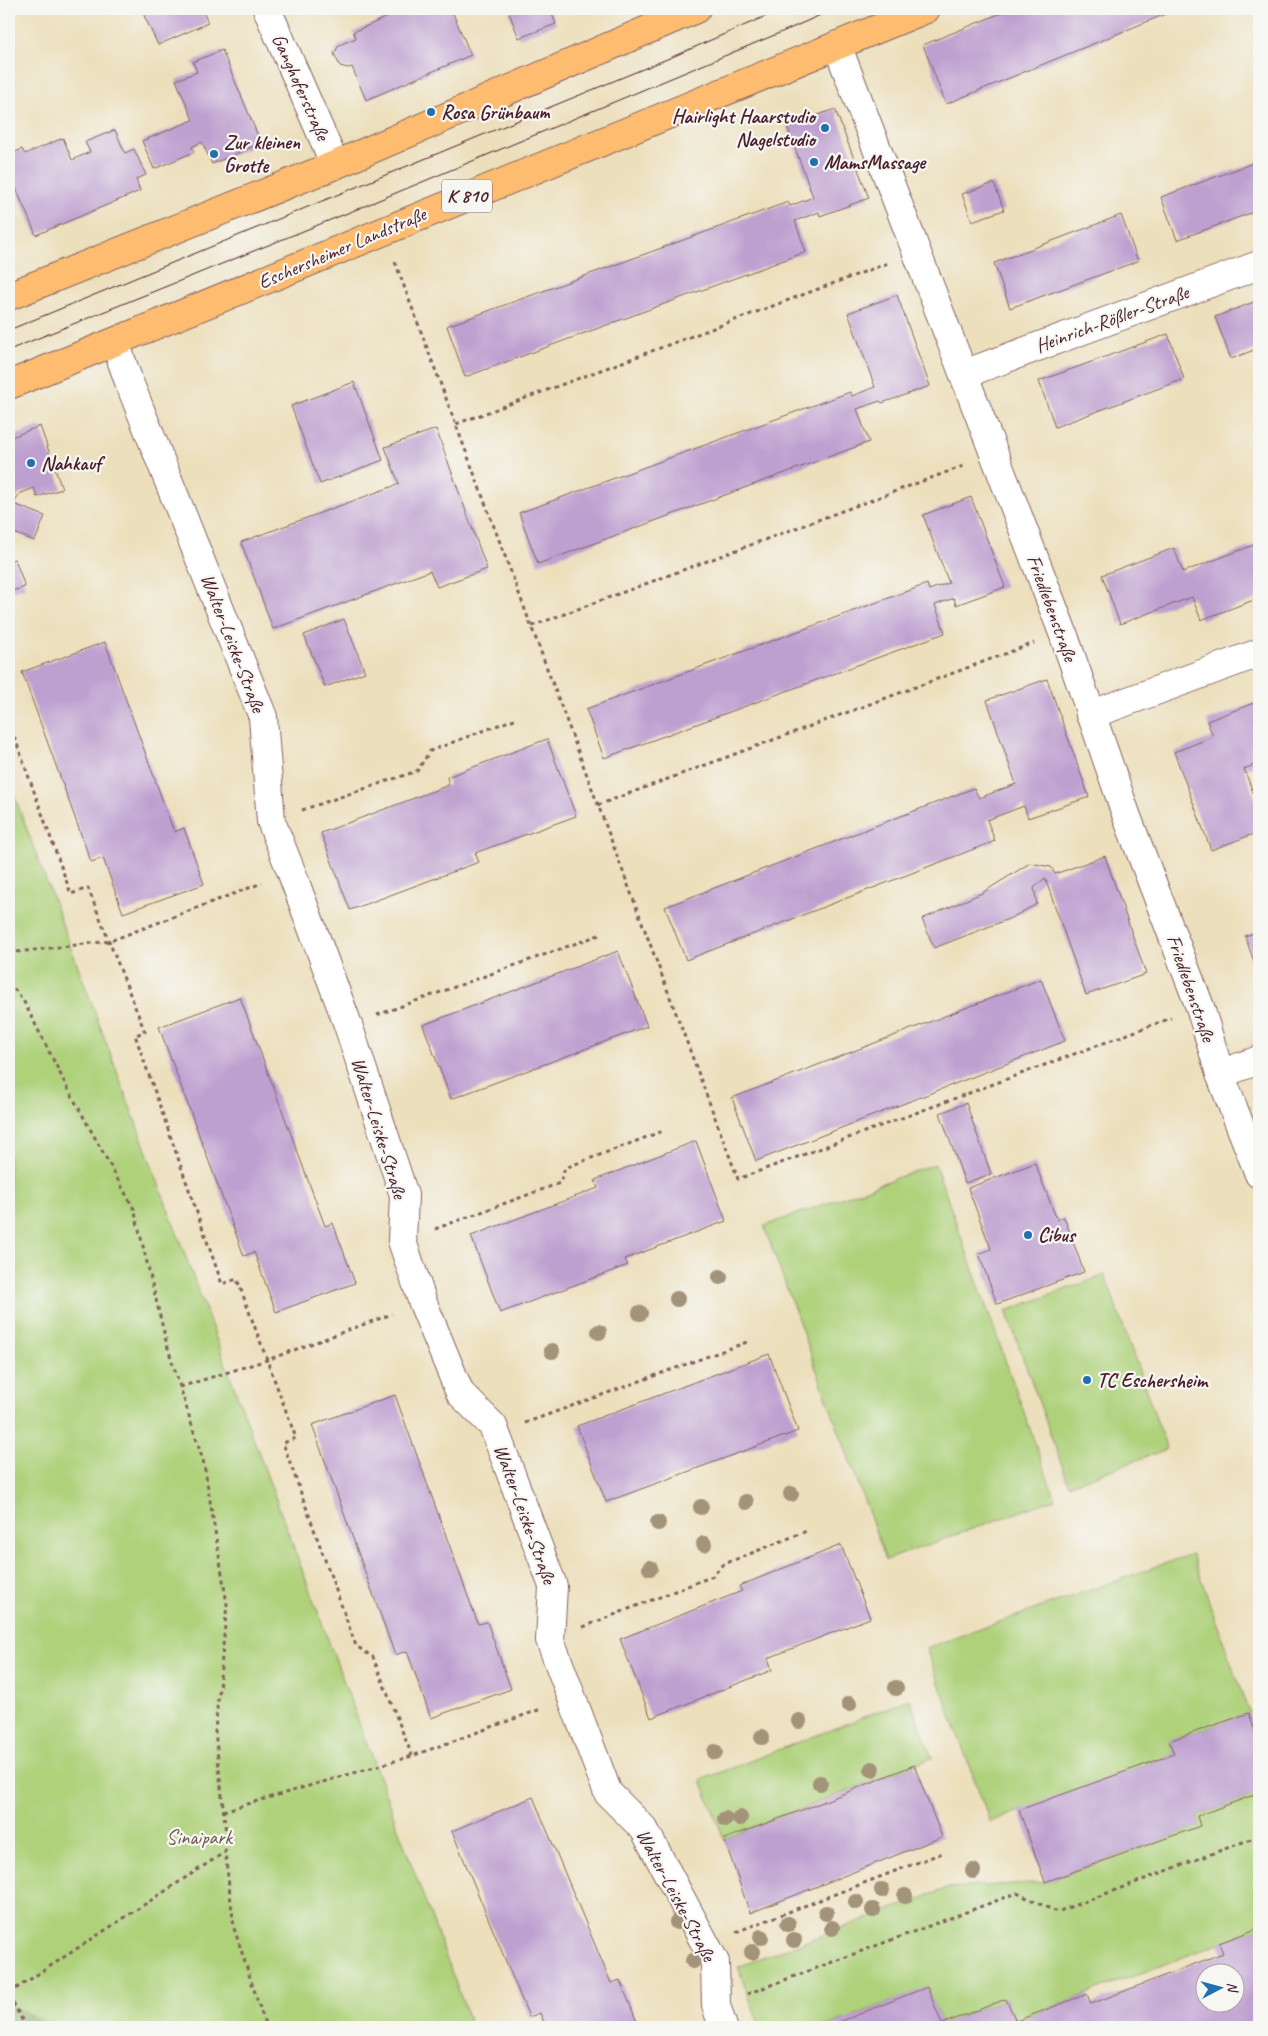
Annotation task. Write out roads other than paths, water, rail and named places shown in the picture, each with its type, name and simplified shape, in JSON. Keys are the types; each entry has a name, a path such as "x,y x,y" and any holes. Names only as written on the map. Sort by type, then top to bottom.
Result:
{"main road":[{"path":"9,296 335,165 696,9"},
{"name":"Eschersheimer Landstraße","path":"9,385 926,9"}],"street":[{"name":"Ganghoferstraße","path":"267,9 335,165"},
{"name":"Friedlebenstraße","path":"837,45 1063,633 1090,715 1200,1007 1220,1074 1259,1174"},
{"name":"Heinrich-Rößler-Straße","path":"964,374 1259,265"},
{"name":"Walter-Leiske-Straße","path":"115,342 263,717 271,821 348,1025 404,1195 402,1241 423,1302 460,1393 493,1426 553,1586 550,1640 608,1793 644,1829 715,1962 719,2016"},
{"path":"1090,715 1259,653"},
{"path":"1220,1074 1259,1060"}],"tram line":[{"path":"9,330 672,57 782,9"},
{"path":"9,350 355,210 834,9"}],"place":[{"name":"Rosa Grünbaum","path":"431,112"},
{"name":"Hairlight Haarstudio Nagelstudio","path":"825,128"},
{"name":"Zur kleinen Grotte","path":"214,154"},
{"name":"MamsMassage","path":"814,162"},
{"name":"Nahkauf","path":"31,463"},
{"name":"Cibus","path":"1028,1235"},
{"name":"TC Eschersheim","path":"1087,1380"}],"park label":[{"name":"Sinaipark","path":"199,1837"}]}
